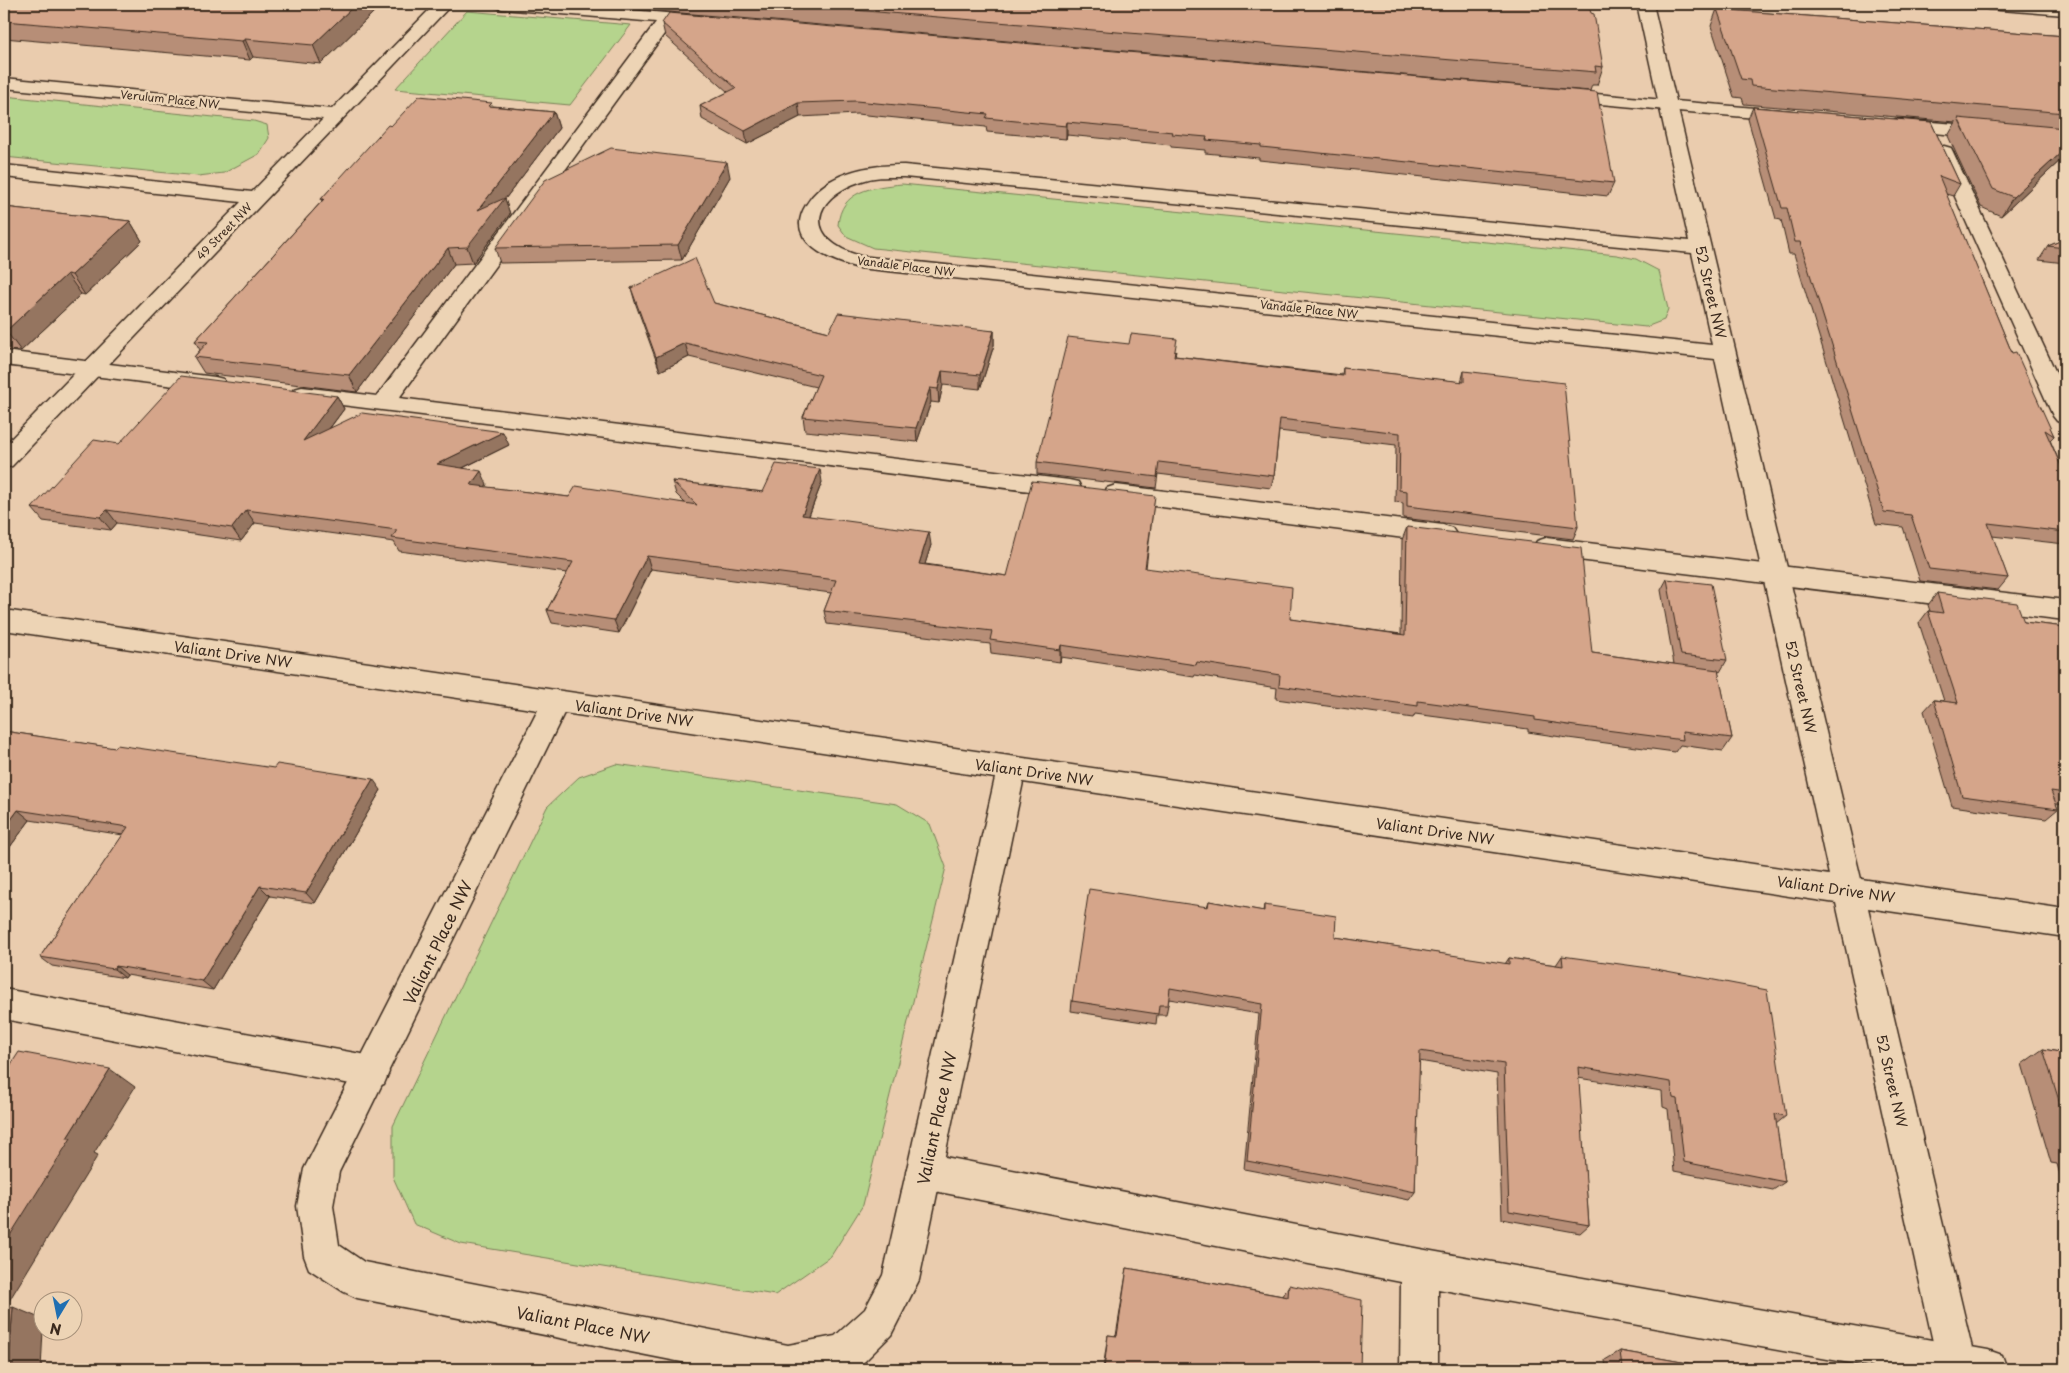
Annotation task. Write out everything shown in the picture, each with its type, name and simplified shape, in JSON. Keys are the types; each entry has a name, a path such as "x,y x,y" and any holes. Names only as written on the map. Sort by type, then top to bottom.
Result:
{"street":[{"name":"49 Street NW","path":"4,460 444,4"},
{"path":"502,4 716,22"},
{"name":"52 Street NW","path":"1645,4 1849,891 1967,1367"},
{"path":"1988,4 2065,10"},
{"path":"383,404 667,18"},
{"name":"Verulum Place NW","path":"4,83 337,115"},
{"path":"1549,95 1806,117"},
{"path":"1884,124 2065,139"},
{"path":"1933,128 2065,416"},
{"path":"4,171 256,198"},
{"name":"Vandale Place NW","path":"1701,248 904,171 875,172 848,179 822,196 813,206 810,217 810,229 816,240 827,249 842,257 860,262 1726,353"},
{"path":"4,358 237,386"},
{"path":"276,391 1469,537"},
{"path":"1528,544 2065,610"},
{"name":"Valiant Drive NW","path":"4,620 2065,923"},
{"name":"Valiant Place NW","path":"556,702 322,1169 315,1206 322,1256 357,1279 788,1364 844,1354 878,1322 900,1280 1012,768"},
{"path":"4,1004 372,1072"},
{"path":"924,1171 1420,1267 1967,1367"},
{"path":"1419,1369 1420,1267"}],"green space":[{"path":"467,11 631,25 570,105 395,89"},
{"path":"4,96 254,121 267,125 269,138 259,154 224,173 198,176 4,157"},
{"path":"902,184 1617,255 1636,259 1659,271 1668,309 1664,320 1646,327 873,248 846,236 838,225 840,213 852,197 869,189"},
{"path":"616,764 897,804 930,824 946,867 863,1205 831,1256 775,1295 461,1244 414,1224 393,1177 393,1126 547,807 579,777"}],"building":[{"path":"4,4 356,4 313,45 245,39 242,41 4,21"},
{"path":"782,4 1583,4 1589,7 1591,13 1594,14 1603,67 1595,66 1596,72"},
{"path":"1717,9 2065,36 2065,113 1751,86 1750,80 1741,79"},
{"path":"669,13 1597,92 1614,183 1261,147 1261,145 1206,140 1207,137 1172,134 1173,132 1067,122 1066,126 986,118 988,114 856,101 798,103 745,131 700,106 736,88 662,23"},
{"path":"419,96 492,103 489,106 554,112 478,210 505,198 467,247 448,248 349,375 194,357 208,342 195,341 324,199 321,199 388,125 391,126"},
{"path":"1753,107 1931,122 1960,184 1939,176 2012,353 2016,352 2054,436 2045,430 2065,475 2065,532 1988,523 2008,578 1929,569 1911,515 1884,512 1800,242 1795,242 1787,208 1782,208"},
{"path":"1958,118 2065,128 2065,149 2013,197 1993,189"},
{"path":"611,148 727,162 678,245 495,248 545,180"},
{"path":"4,207 130,221 72,275 67,274 4,331"},
{"path":"2065,239 2065,248 2048,246"},
{"path":"695,258 714,303 829,332 838,313 994,331 980,375 942,371 938,389 930,388 916,428 803,417 821,375 685,343 656,357 631,288"},
{"path":"1131,334 1177,339 1174,356 1343,376 1343,368 1464,382 1464,371 1564,383 1578,527 1407,506 1407,491 1399,490 1400,433 1280,419 1274,476 1159,462 1157,477 1037,462 1068,337 1129,344"},
{"path":"181,376 337,396 303,441 362,413 503,432 437,464 481,471 471,485 569,497 576,486 697,505 672,481 763,492 776,464 820,469 802,515 929,532 919,564 1007,576 1032,481 1155,496 1145,568 1292,587 1290,619 1405,635 1407,527 1581,548 1592,653 1718,670 1732,738 1682,732 1683,740 1575,726 1535,720 1535,717 1418,701 1418,706 1279,686 1280,675 1197,662 1196,665 1061,645 1060,650 990,640 992,631 824,611 836,580 647,556 614,620 547,610 573,562 392,538 397,530 246,510 232,528 107,510 100,517 32,508 94,440 119,444"},
{"path":"1667,579 1711,584 1727,660 1681,655"},
{"path":"1937,593 2017,603 2024,622 2065,627 2065,793 2051,791 2058,809 1962,796 1934,700 1958,703 1928,611 1943,613"},
{"path":"4,731 115,748 117,745 274,768 277,764 373,779 306,893 260,886 202,981 116,966 114,969 40,957 128,827 18,810 4,829"},
{"path":"1089,889 1208,907 1209,901 1264,911 1264,905 1336,916 1335,937 1509,964 1509,958 1563,966 1562,956 1656,969 1767,990 1786,1116 1775,1114 1785,1182 1684,1162 1677,1099 1673,1098 1671,1082 1578,1067 1589,1225 1509,1211 1504,1064 1420,1051 1415,1192 1327,1174 1327,1176 1247,1161 1262,1004 1170,988 1168,1005 1159,1005 1158,1014 1072,1001"},
{"path":"2043,1049 2065,1053 2065,1120"},
{"path":"19,1052 110,1069 67,1138 71,1138 4,1245 4,1075"},
{"path":"1127,1268 1288,1297 1289,1285 1362,1300 1360,1369 1254,1369 1226,1363 1226,1369 1104,1369 1108,1335 1117,1336"},
{"path":"13,1307 8,1369 4,1369 4,1311"},
{"path":"1620,1351 1721,1369 1622,1369"}]}
